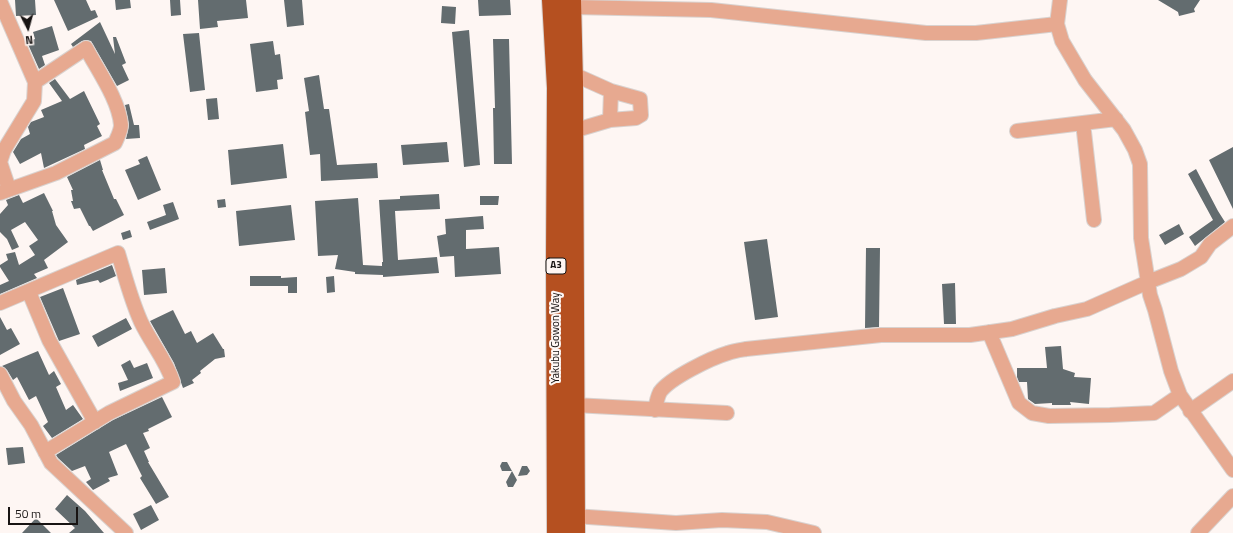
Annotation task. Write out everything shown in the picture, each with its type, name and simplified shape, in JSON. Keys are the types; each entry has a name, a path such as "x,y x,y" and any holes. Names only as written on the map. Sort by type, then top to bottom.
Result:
{"highway":[{"name":"Yakubu Gowon Way","path":"552,0 557,88 565,350 574,405 574,524"},
{"name":"Yakubu Gowon Way","path":"557,533 573,131 571,3"}],"street":[{"path":"1060,0 1057,24 1062,41 1085,80 1124,130 1132,144 1140,164 1141,238 1150,295 1171,370 1180,395 1233,470"},
{"path":"0,2 34,82 34,101 4,150 0,162 5,191 56,173 115,143 121,127 117,109 111,94 86,48 34,82"},
{"path":"571,3 711,10 926,33 976,33 1057,24"},
{"path":"573,74 611,91 640,99 641,115 636,118 610,120 573,131"},
{"path":"610,120 611,91"},
{"path":"1017,131 1116,119"},
{"path":"1083,123 1094,220"},
{"path":"655,410 656,401 661,391 672,381 708,360 729,352 881,335 970,335 1012,329 1055,316 1087,309 1181,269 1201,257 1210,244 1233,226"},
{"path":"0,303 29,292 118,252 132,302 142,324 170,372 173,382 95,422 45,452"},
{"path":"29,292 49,340 95,422"},
{"path":"989,332 1019,403 1032,413 1056,416 1154,413 1180,395"},
{"path":"0,374 14,401 31,425 51,463 126,533"},
{"path":"1190,411 1233,381"},
{"path":"574,405 727,413"},
{"path":"1198,533 1233,496"},
{"path":"574,524 676,523 722,520 767,522 814,533"}],"building":[{"path":"15,0 35,0 36,15 16,16"},
{"path":"54,0 86,0 91,11 95,10 98,17 68,31"},
{"path":"115,0 130,0 131,8 116,10"},
{"path":"170,0 180,0 181,15 171,16"},
{"path":"198,0 246,0 248,18 217,21 218,27 200,29"},
{"path":"284,0 302,0 304,25 287,27"},
{"path":"478,0 510,0 511,15 479,16"},
{"path":"1158,0 1200,0 1194,9 1195,12 1179,16 1178,12"},
{"path":"442,6 456,7 455,24 441,23"},
{"path":"100,22 115,54 113,37 116,37 126,63 122,65 129,80 117,86 91,41 82,41 73,47 71,44"},
{"path":"52,26 59,50 42,56 45,65 39,69 27,42 35,39 33,32"},
{"path":"469,30 480,165 464,167 452,32"},
{"path":"199,33 205,90 190,92 183,34"},
{"path":"493,39 509,39 512,164 494,164 493,108 495,108"},
{"path":"273,41 275,55 280,54 283,79 277,80 278,89 256,92 250,44"},
{"path":"319,75 324,109 329,109 337,165 377,163 378,178 321,181 320,154 310,155 305,112 309,111 304,78"},
{"path":"55,79 70,99 84,91 100,124 97,126 102,136 84,145 85,149 44,168 41,153 20,164 13,152 21,139 30,134 28,127 31,122 44,117 41,110 62,101 49,83"},
{"path":"217,98 219,119 208,120 206,99"},
{"path":"129,104 134,125 139,125 140,138 126,139 129,125 125,105"},
{"path":"447,142 449,162 403,165 401,145"},
{"path":"283,144 287,178 231,185 228,150"},
{"path":"1233,147 1233,209 1209,160"},
{"path":"147,156 161,190 138,200 125,170 140,164 138,160"},
{"path":"100,160 102,170 114,199 116,199 124,215 93,231 80,208 74,209 71,201 73,201 71,190 73,190 67,177"},
{"path":"1196,169 1225,222 1195,246 1189,237 1213,220 1188,174"},
{"path":"44,193 53,211 56,225 68,242 44,260 48,268 34,274 37,278 0,294 0,285 9,281 0,267 0,265 8,260 6,254 15,252 19,265 35,255 29,246 38,240 25,222 11,230 19,247 12,250 7,239 0,232 0,214 8,205 6,200 19,195 23,203"},
{"path":"439,194 440,209 395,211 398,260 437,257 439,273 383,277 383,275 355,274 355,272 335,269 338,255 318,256 315,201 358,198 363,265 382,266 379,200 400,199 400,196"},
{"path":"480,196 499,196 498,205 480,205"},
{"path":"225,199 226,207 218,208 217,200"},
{"path":"173,202 179,219 150,230 147,222 166,215 163,205"},
{"path":"291,205 295,240 239,246 236,211"},
{"path":"483,216 484,229 466,230 466,249 499,247 501,274 455,277 454,256 440,257 437,236 446,234 445,219"},
{"path":"1179,224 1184,234 1165,245 1159,235"},
{"path":"130,230 132,237 123,240 121,233"},
{"path":"767,239 778,317 755,320 744,242"},
{"path":"866,248 880,248 879,327 865,328"},
{"path":"112,265 116,276 100,283 98,280 77,285 76,280"},
{"path":"165,268 167,293 144,295 142,270"},
{"path":"250,276 281,276 281,278 297,277 297,293 288,293 288,286 250,286"},
{"path":"334,276 335,292 327,293 326,277"},
{"path":"955,283 956,324 944,324 942,284"},
{"path":"63,288 80,334 59,341 40,297"},
{"path":"173,310 185,334 191,331 197,343 213,333 224,349 225,357 215,359 200,371 201,373 192,380 194,383 183,388 174,363 150,321"},
{"path":"0,317 7,330 11,328 20,344 0,355"},
{"path":"126,318 132,329 98,347 92,336"},
{"path":"1061,346 1063,369 1075,373 1074,377 1091,378 1089,404 1070,402 1071,405 1052,405 1052,403 1035,404 1028,399 1027,382 1019,382 1017,377 1017,368 1047,368 1045,347"},
{"path":"38,351 49,375 54,371 61,384 56,387 66,410 73,405 83,419 52,438 43,426 48,422 36,396 29,400 17,377 13,380 7,370 2,366"},
{"path":"130,360 134,368 147,363 153,378 120,391 118,383 128,380 121,365"},
{"path":"162,397 172,417 143,433 150,448 144,451 148,462 169,497 156,504 140,478 142,476 126,444 109,452 118,475 108,478 110,481 93,490 86,482 91,479 85,466 72,471 56,455 113,420"},
{"path":"23,447 25,463 8,465 6,448"},
{"path":"502,462 507,462 512,471 502,471 500,466"},
{"path":"522,466 527,466 530,471 527,475 518,476"},
{"path":"512,471 517,480 513,487 508,487 506,482"},
{"path":"67,495 85,511 104,533 69,533 75,528 55,509"},
{"path":"151,505 159,520 141,530 133,514"},
{"path":"36,518 51,533 22,533"}]}
